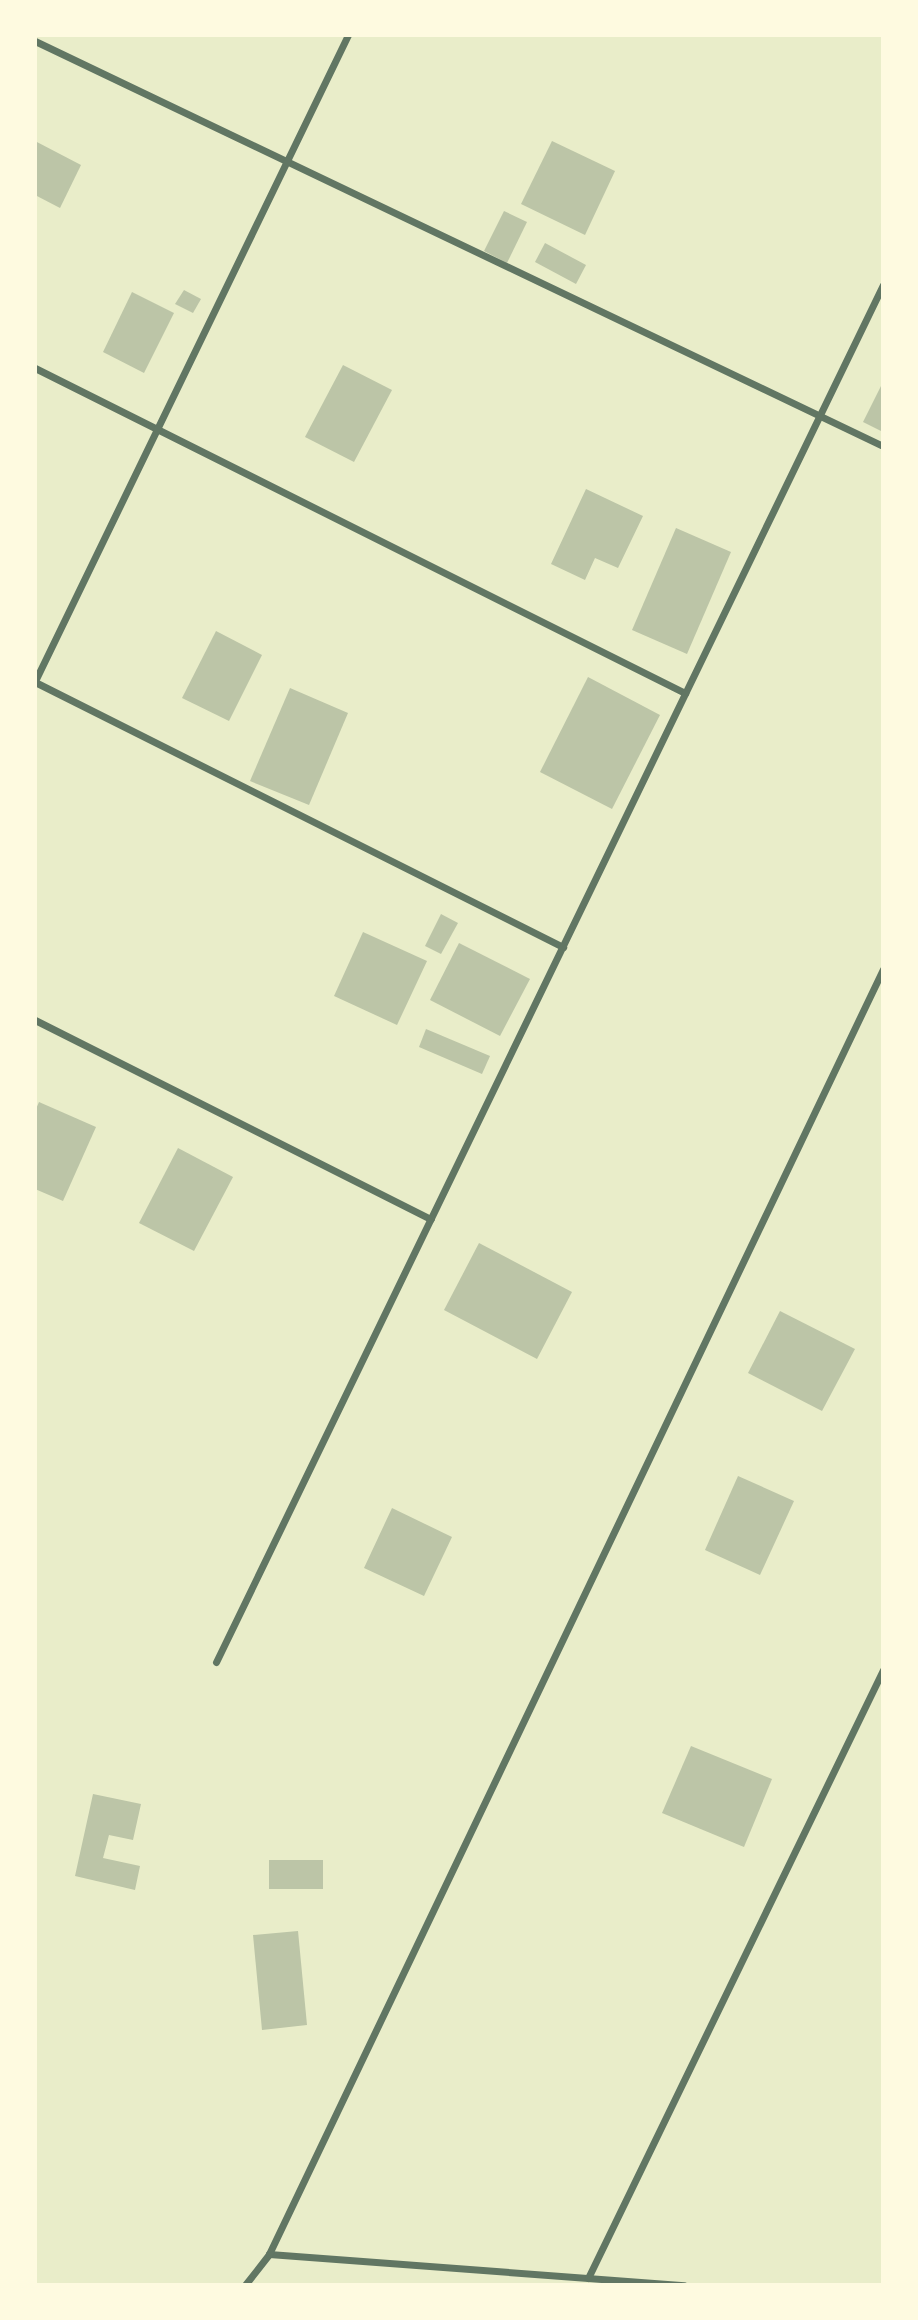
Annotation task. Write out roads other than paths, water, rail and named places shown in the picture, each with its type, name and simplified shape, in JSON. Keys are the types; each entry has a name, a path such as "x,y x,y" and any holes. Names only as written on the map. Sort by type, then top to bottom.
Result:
{"street":[{"path":"348,35 35,682 562,947"},
{"path":"35,41 883,446"},
{"path":"216,1662 883,285"},
{"path":"35,368 685,693"},
{"path":"245,2285 269,2254 883,969"},
{"path":"35,1020 431,1219"},
{"path":"588,2278 883,1670"},
{"path":"269,2254 684,2285"}]}
